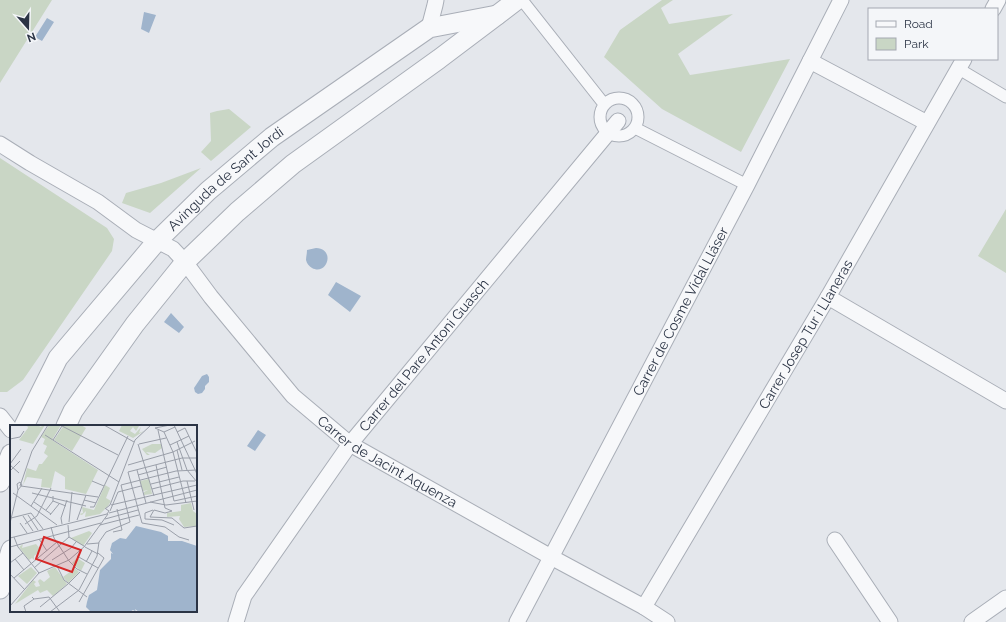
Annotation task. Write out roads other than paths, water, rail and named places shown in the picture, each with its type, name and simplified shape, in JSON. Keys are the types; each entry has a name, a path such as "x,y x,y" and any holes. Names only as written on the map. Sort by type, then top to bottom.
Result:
{"street":[{"path":"429,28 436,0"},
{"name":"Avinguda de Sant Jordi","path":"66,425 73,411 135,324 185,262 237,212 293,164 439,59 517,0"},
{"path":"522,0 604,104"},
{"name":"Carrer de Cosme Vidal Lláser","path":"517,622 747,185 841,0"},
{"name":"Avinguda de Sant Jordi","path":"24,425 58,358 158,240 208,191 272,137 429,28 497,14"},
{"path":"810,61 928,123"},
{"path":"962,64 1006,97"},
{"name":"Carrer Josep Tur i Llaneras","path":"644,607 828,297 962,64"},
{"path":"617,97 631,101 636,107 638,114 638,121 635,128 628,134 618,136 608,133 601,125 599,114 604,104 610,99 617,97"},
{"name":"Carrer del Pare Antoni Guasch","path":"236,622 244,596 350,444 618,121"},
{"path":"635,128 747,185"},
{"name":"Carrer de Jacint Aquenza","path":"0,144 98,202 136,230 173,249 293,396 350,444 551,557 644,607 667,622"},
{"path":"828,297 1006,401"},
{"path":"0,416 10,429"},
{"path":"0,482 10,457"},
{"path":"834,540 890,622"},
{"path":"0,589 10,554"},
{"path":"972,622 1006,598"}],"water":[{"path":"144,12 156,15 149,33 141,29"},
{"path":"47,18 54,22 42,41 35,37"},
{"path":"316,248 322,249 326,253 327,257 325,265 322,268 317,269 312,268 306,260 307,250"},
{"path":"336,282 361,296 350,312 328,295"},
{"path":"171,313 184,327 179,333 164,322"},
{"path":"207,374 209,377 209,382 205,386 202,393 198,394 195,392 194,388 202,376"},
{"path":"258,430 266,435 255,451 247,446"}]}
